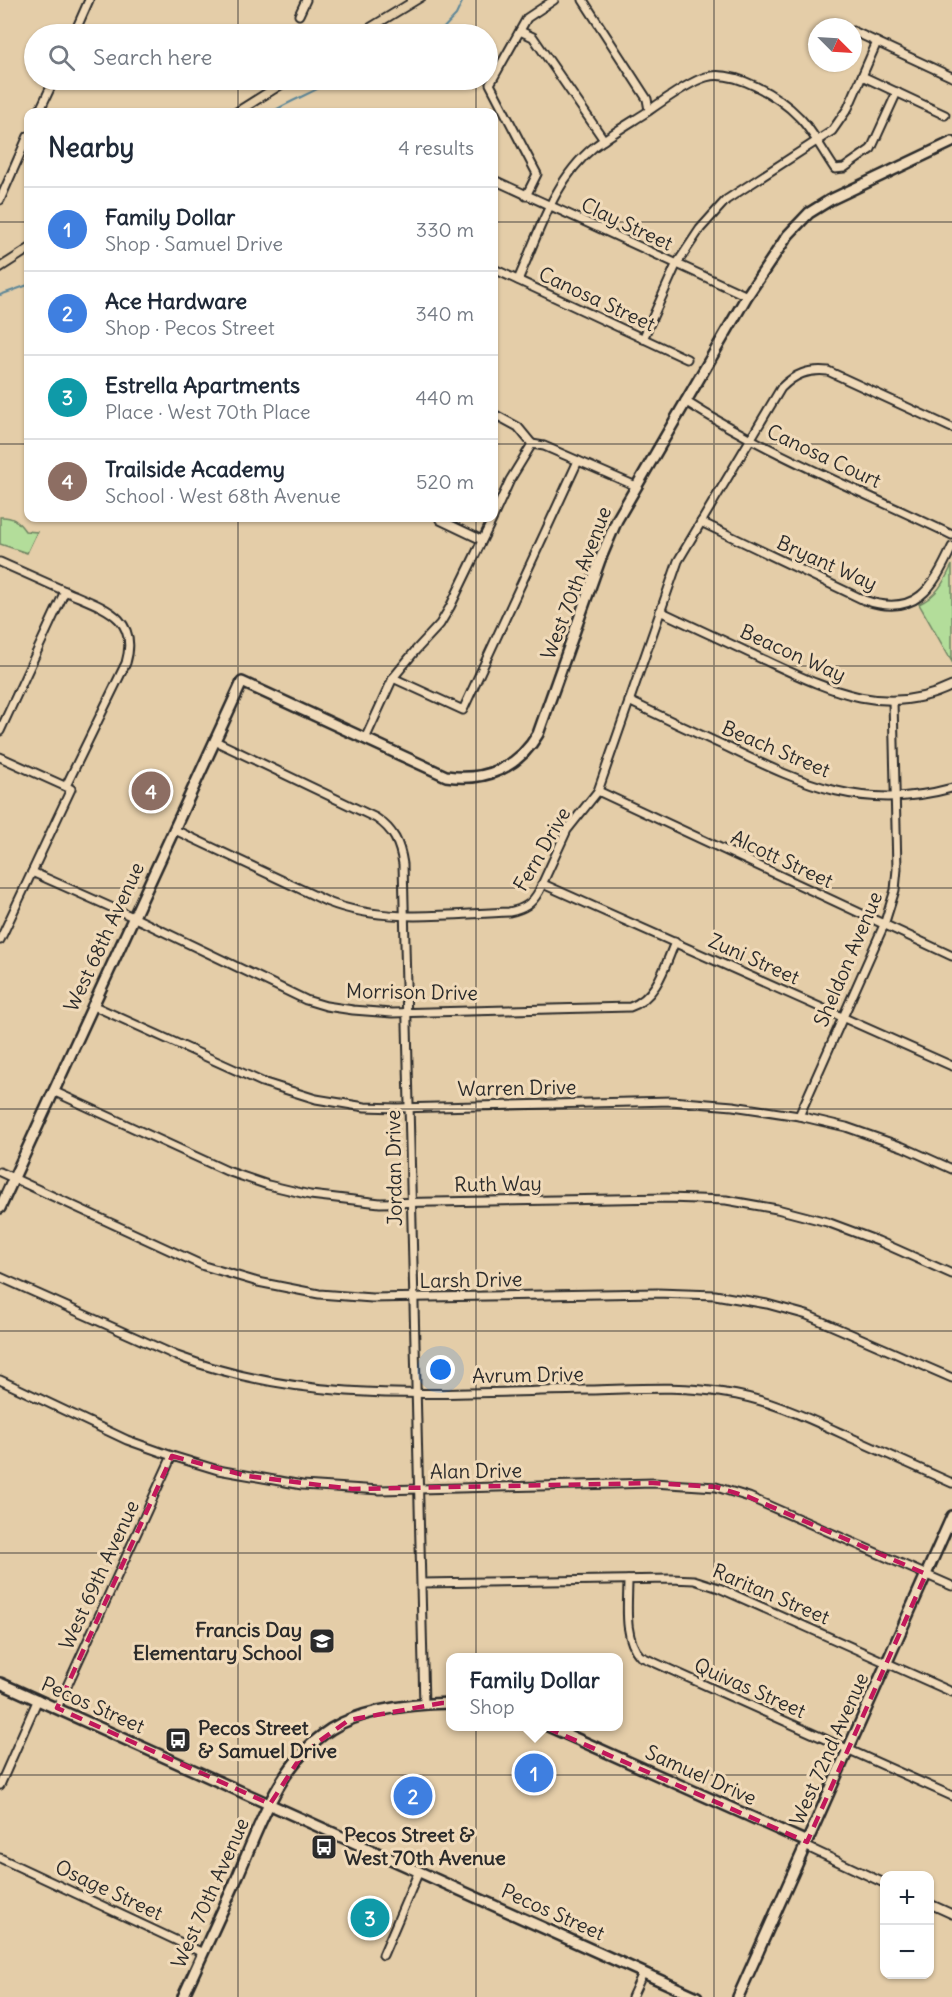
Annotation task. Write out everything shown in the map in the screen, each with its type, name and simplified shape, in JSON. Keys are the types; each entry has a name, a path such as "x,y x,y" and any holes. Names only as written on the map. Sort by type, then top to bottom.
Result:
{"street":[{"path":"78,24 89,0"},
{"path":"299,15 306,0"},
{"path":"498,70 527,18 554,0"},
{"path":"583,0 647,99 649,110"},
{"path":"520,30 533,37 604,140"},
{"path":"862,35 952,77"},
{"path":"643,339 676,265 700,229 726,200 832,131 843,116 877,42"},
{"path":"518,280 569,173 594,147 704,77 721,74 742,81 781,101 800,118 835,169 844,168 871,149 897,92"},
{"path":"862,76 945,115"},
{"path":"41,108 49,90"},
{"path":"493,90 537,174 526,196"},
{"name":"West 70th Avenue","path":"242,682 432,770 455,777 478,777 498,772 520,758 538,734 600,560 614,528 636,486 747,296 788,236 809,213 830,200 952,142"},
{"path":"0,200 24,145"},
{"name":"Clay Street","path":"498,182 747,296"},
{"name":"Canosa Street","path":"498,271 687,359"},
{"path":"751,439 781,388 798,375 817,370 833,372 952,428"},
{"name":"Canosa Court","path":"686,401 751,439 952,535"},
{"path":"498,416 518,427 532,444 544,446 636,486"},
{"name":"Fern Drive","path":"175,830 338,906 369,913 404,915 509,912 530,904 543,884 567,830 598,791 678,561 751,439"},
{"path":"498,505 510,480 532,444"},
{"path":"393,678 463,710 578,461"},
{"path":"444,522 482,540"},
{"path":"365,739 393,678 440,624 462,586 490,522"},
{"name":"Bryant Way","path":"700,522 864,600 884,605 899,605 908,602 929,589 939,576 952,547"},
{"path":"0,562 113,613 125,625 129,638 126,663 0,940"},
{"path":"0,731 65,591"},
{"name":"Beacon Way","path":"660,611 836,692 870,700 893,701 926,697 952,686"},
{"name":"West 68th Avenue","path":"0,1208 242,682"},
{"name":"Beach Street","path":"629,701 796,779 822,788 854,794 896,797 927,794 952,788"},
{"name":"Sheldon Avenue","path":"800,1116 891,906 896,881 893,701"},
{"name":"Jordan Drive","path":"215,741 370,814 383,822 396,838 401,854 424,1705"},
{"path":"0,757 68,787"},
{"name":"Alcott Street","path":"598,791 952,956"},
{"name":"Morrison Drive","path":"32,872 277,987 318,1004 353,1010 407,1012 630,1007 642,1002 651,994 675,942"},
{"name":"Zuni Street","path":"543,884 952,1066"},
{"name":"Warren Drive","path":"92,1005 262,1082 316,1100 348,1105 409,1107 671,1101 734,1106 800,1116 846,1127 875,1136 952,1169"},
{"name":"Ruth Way","path":"53,1091 227,1171 268,1185 332,1199 411,1203 667,1198 736,1202 777,1209 827,1222 878,1241 952,1274"},
{"name":"Larsh Drive","path":"0,1172 179,1254 232,1275 319,1294 372,1298 657,1293 715,1295 768,1304 807,1316 952,1378"},
{"name":"Avrum Drive","path":"0,1277 143,1342 200,1365 272,1383 327,1391 416,1394 666,1389 726,1393 754,1399 798,1414 952,1483"},
{"name":"Alan Drive","path":"0,1380 127,1440 172,1456 219,1470 302,1485 352,1489 653,1483 716,1487 749,1497 952,1586"},
{"name":"West 69th Avenue","path":"57,1708 172,1456"},
{"name":"West 72nd Avenue","path":"738,1997 952,1516"},
{"name":"Raritan Street","path":"422,1583 685,1579 709,1585 952,1692"},
{"name":"Quivas Street","path":"628,1580 630,1635 634,1648 640,1656 952,1796"},
{"name":"Pecos Street","path":"0,1683 697,1997"},
{"path":"0,1785 38,1700"},
{"path":"270,1804 292,1766 332,1729 349,1720 371,1713 446,1703"},
{"name":"Samuel Drive","path":"559,1731 806,1844 880,1881"},
{"name":"West 70th Avenue","path":"183,1997 270,1804"},
{"name":"Osage Street","path":"0,1858 203,1953"},
{"path":"383,1955 419,1871"},
{"path":"934,1906 952,1914"},
{"path":"632,1997 643,1973"}],"highlighted area":[{"path":"172,1456 247,1476 352,1489 653,1483 716,1487 749,1497 926,1574 807,1842 497,1706 442,1703 349,1720 304,1752 270,1804 57,1708"}],"green space":[{"path":"0,517 14,520 25,531 37,532 27,553 0,544"},
{"path":"952,565 952,662 919,604 935,593"}],"waterway":[{"path":"447,24 456,15 463,0"},
{"path":"280,108 315,90"},
{"path":"0,295 24,286"}],"railway":[{"path":"367,24 407,0"},
{"path":"385,24 425,0"},
{"path":"234,108 263,90"},
{"path":"252,108 281,90"},
{"path":"0,262 24,247"},
{"path":"0,273 24,258"}],"place":[{"name":"Trailside Academy","path":"151,791"},
{"name":"Francis Day Elementary School","path":"322,1641"},
{"name":"Pecos Street & Samuel Drive","path":"178,1740"},
{"name":"Family Dollar","path":"534,1773"},
{"name":"Ace Hardware","path":"413,1796"},
{"name":"Pecos Street & West 70th Avenue","path":"324,1847"},
{"name":"Estrella Apartments","path":"370,1918"}]}
